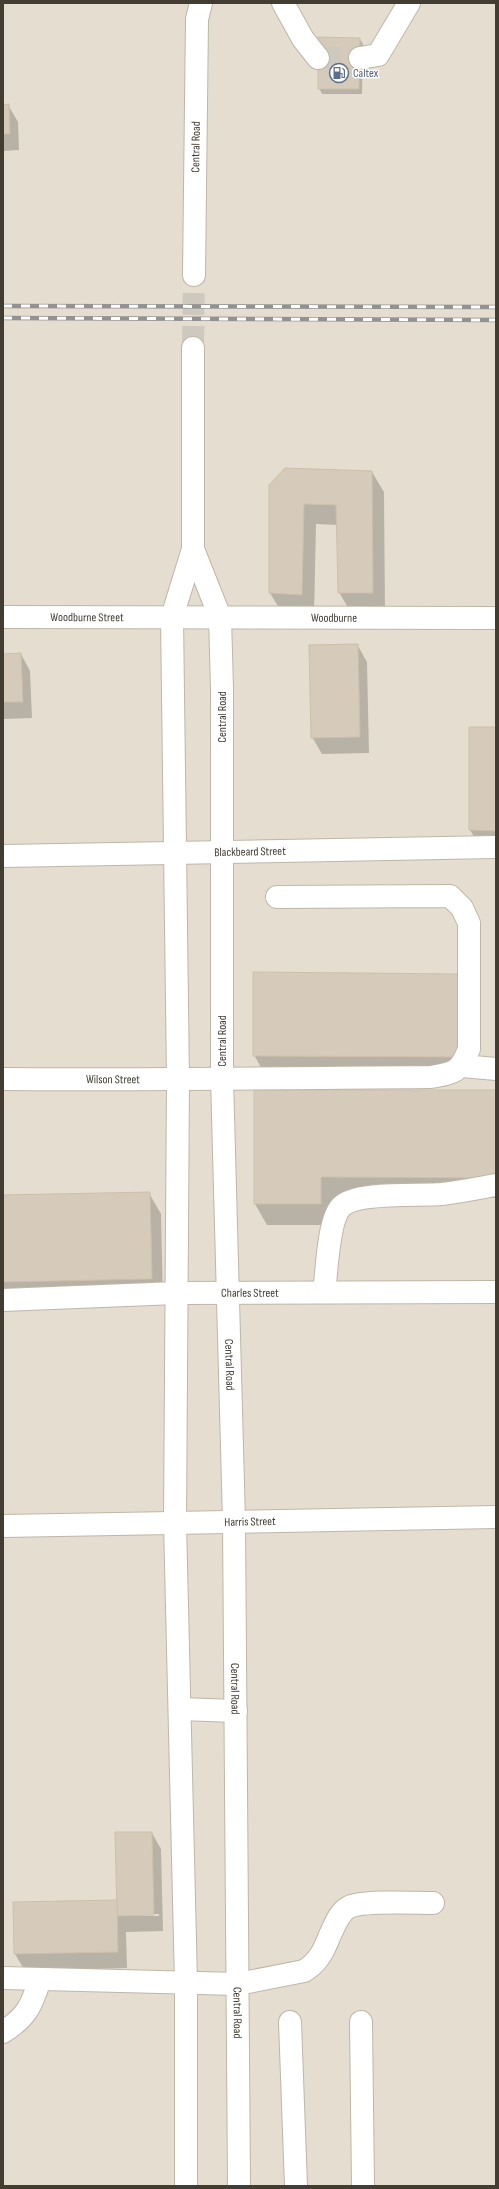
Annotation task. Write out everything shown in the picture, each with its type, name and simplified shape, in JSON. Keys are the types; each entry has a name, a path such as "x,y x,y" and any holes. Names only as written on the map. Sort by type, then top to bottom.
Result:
{"street":[{"path":"283,3 303,39 318,58"},
{"path":"360,58 378,55 409,3"},
{"name":"Central Road","path":"194,274 197,8"},
{"name":"Central Road","path":"186,2186 186,1983 175,1523 178,1080 172,617 193,549 193,348"},
{"name":"Central Road","path":"193,549 220,617 222,1078 234,1521 239,2186"},
{"name":"Woodburne Street","path":"3,617 172,617"},
{"name":"Woodburne","path":"172,617 496,618"},
{"name":"Blackbeard Street","path":"3,856 496,847"},
{"path":"277,897 450,896 462,908 469,923 469,1050 462,1066 496,1069"},
{"name":"Wilson Street","path":"3,1079 178,1080 222,1078 431,1077 448,1074 462,1066"},
{"path":"324,1292 330,1227 340,1207 351,1200 389,1196 442,1194 496,1185"},
{"name":"Charles Street","path":"3,1300 177,1293 496,1292"},
{"name":"Harris Street","path":"3,1526 496,1517"},
{"path":"180,1710 236,1711"},
{"path":"3,1978 238,1984 304,1971 312,1966 321,1956 335,1923 342,1913 350,1907 365,1904 433,1903"},
{"path":"3,2032 27,2013 33,2004 40,1979"},
{"path":"290,2022 296,2186"},
{"path":"361,2022 363,2186"}],"shaded area":[{"path":"3,3 496,3 496,2186 3,2186"}],"building":[{"name":"Caltex","path":"318,37 360,38 359,89 318,89"},
{"path":"9,104 10,134 3,134 3,105"},
{"path":"285,468 372,471 373,593 338,593 336,505 304,504 302,595 269,593 269,485"},
{"path":"358,644 360,737 311,738 309,645"},
{"path":"21,653 23,702 3,702 3,654"},
{"path":"469,727 496,727 496,831 469,830"},
{"path":"253,972 458,974 458,1057 253,1056"},
{"path":"254,1090 496,1090 496,1178 321,1177 321,1204 254,1204"},
{"path":"150,1192 152,1279 3,1282 3,1195"},
{"path":"115,1832 152,1832 154,1915 117,1916"},
{"path":"117,1900 118,1952 14,1954 13,1902"}],"tunnel":[{"path":"318,58 360,58"},
{"path":"193,348 194,275"}],"railway":[{"path":"3,306 496,307"},
{"path":"3,318 496,320"}],"place":[{"name":"Caltex","path":"339,73"}]}
